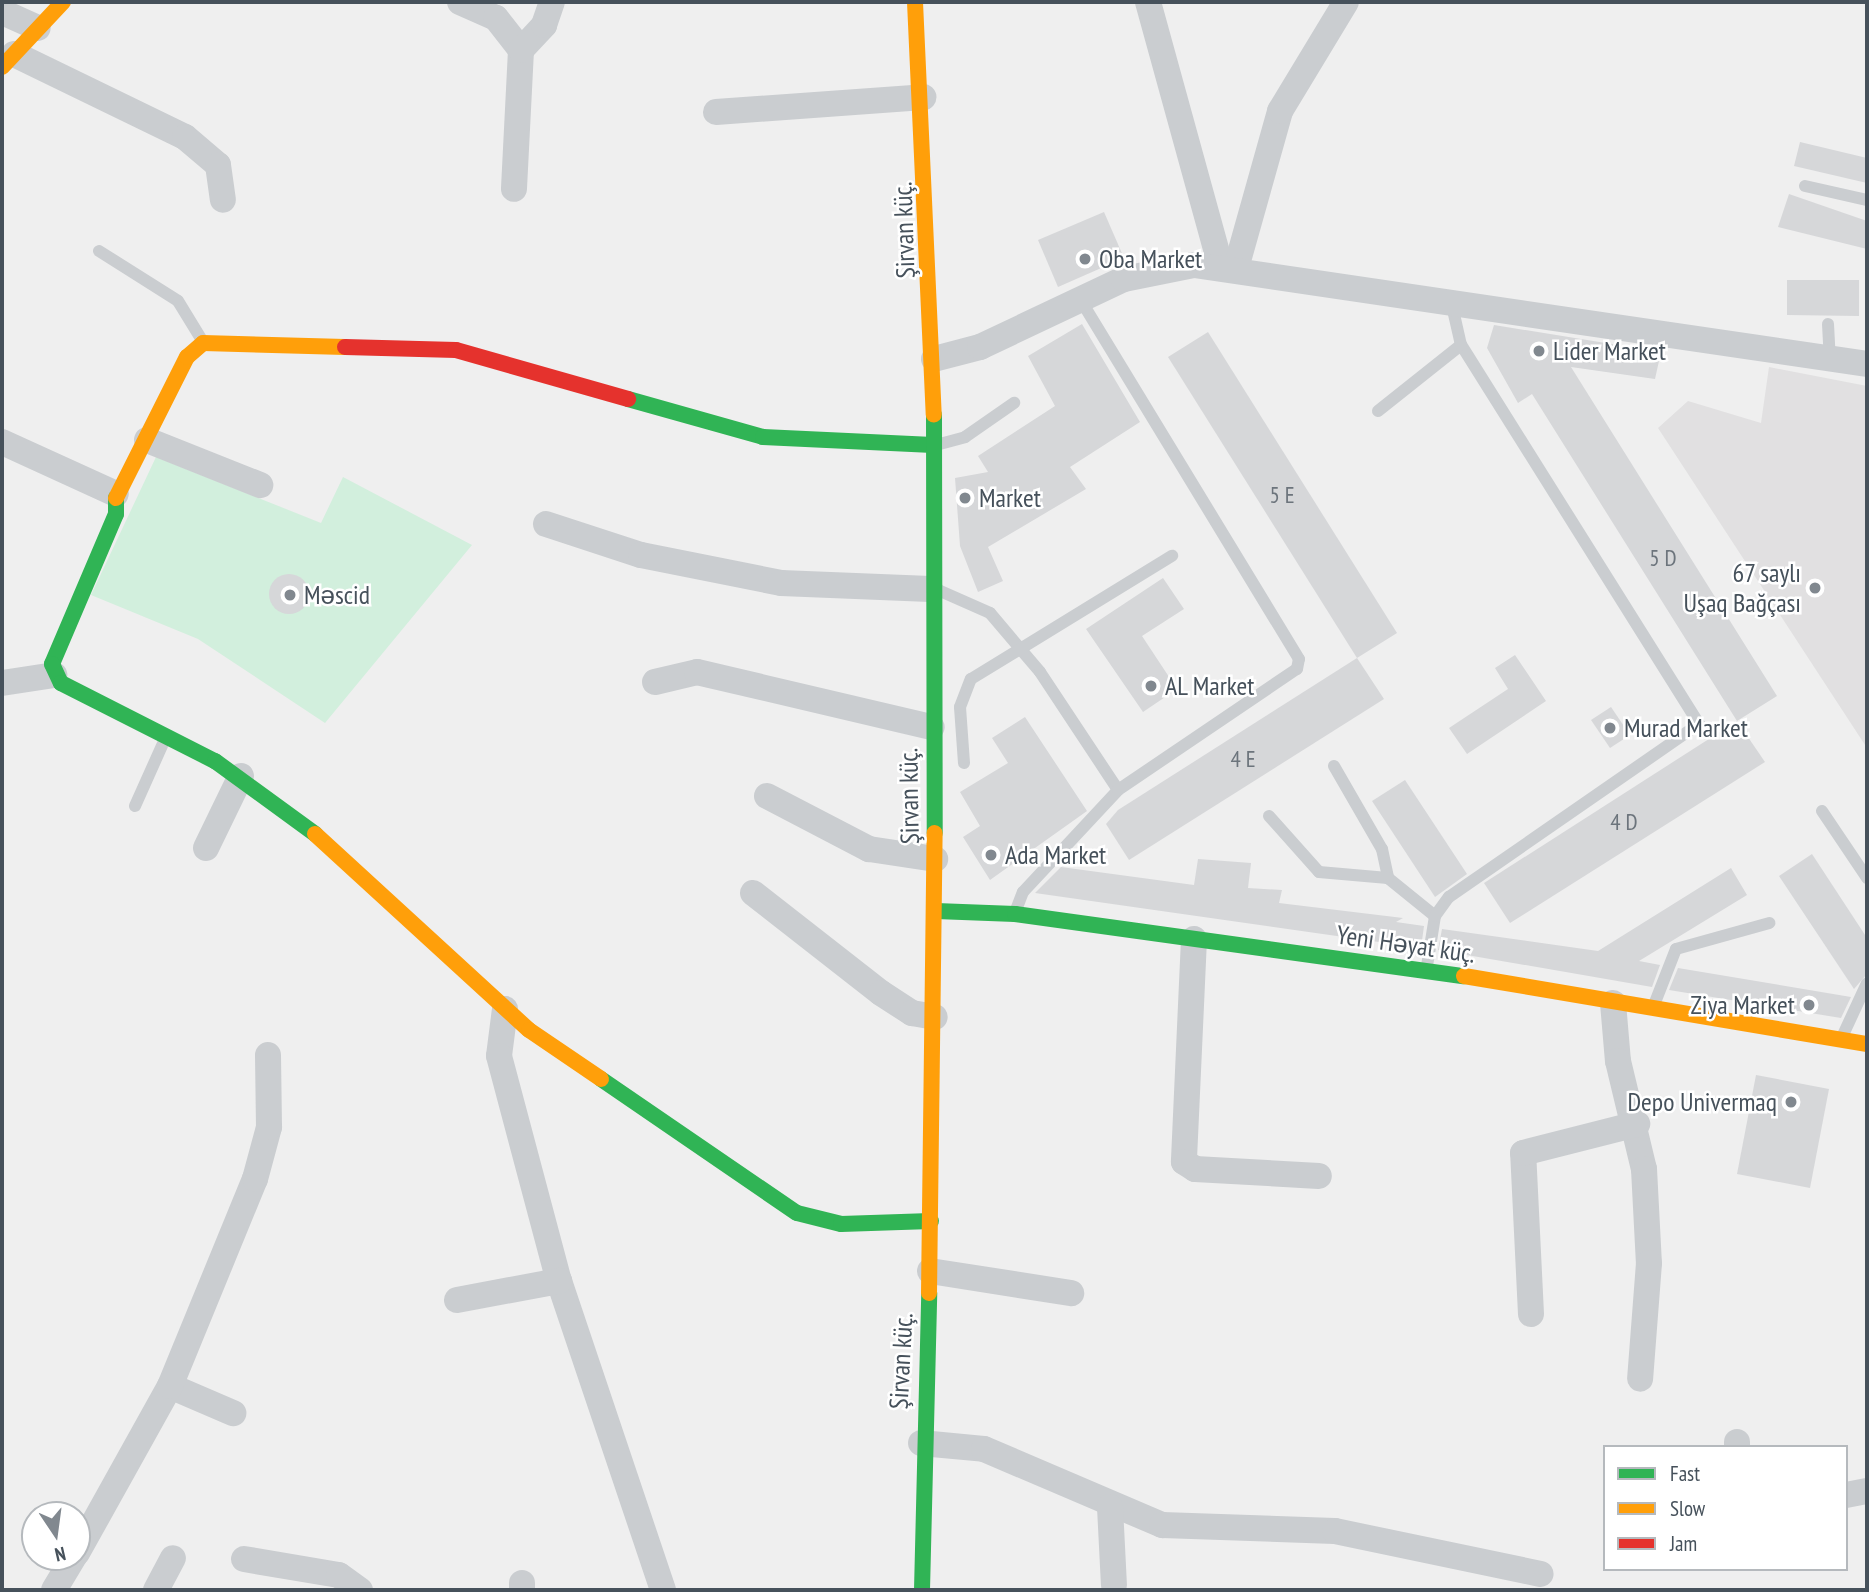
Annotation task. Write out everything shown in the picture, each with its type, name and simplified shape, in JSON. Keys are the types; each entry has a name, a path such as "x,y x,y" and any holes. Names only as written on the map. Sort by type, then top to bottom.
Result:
{"street":[{"path":"63,2 8,60 185,137 218,165 223,200"},
{"path":"460,2 496,18 521,50 525,73 514,189"},
{"path":"521,50 544,25 552,2"},
{"name":"Şirvan küç.","path":"915,2 923,97 934,359 930,589 936,911 935,1017 930,1271 921,1443 922,1590"},
{"path":"1147,2 1229,268"},
{"path":"1229,268 1280,111 1346,2"},
{"path":"2,12 38,28"},
{"path":"716,112 923,97"},
{"path":"934,359 980,347 1080,298 1159,269 1229,268 1867,365"},
{"path":"54,675 56,651 116,514 116,494 147,440 177,373 203,343 456,350 763,437 933,446"},
{"path":"147,440 260,485"},
{"path":"2,442 116,494"},
{"path":"546,524 641,555 781,583 930,589"},
{"path":"655,682 696,672 932,727"},
{"path":"4,689 54,675 241,776 443,945 505,1009 797,1213 841,1224 931,1221"},
{"path":"206,848 241,776"},
{"path":"767,796 869,849 935,859"},
{"path":"753,893 881,993 912,1013 935,1017"},
{"name":"Yeni Həyat küç.","path":"936,911 1015,914 1426,970 1867,1044"},
{"path":"1194,939 1184,1162 1195,1169 1319,1176"},
{"path":"1613,1003 1618,1062 1637,1124 1649,1263 1640,1379"},
{"path":"505,1009 499,1056 559,1281 663,1590"},
{"path":"91,1528 170,1386 255,1179 269,1127 268,1055"},
{"path":"1531,1314 1522,1153 1637,1124"},
{"path":"930,1271 1071,1293"},
{"path":"457,1300 559,1281"},
{"path":"170,1386 233,1413"},
{"path":"921,1443 984,1449 1110,1507 1175,1527 1335,1531 1541,1574"},
{"path":"1848,1495 1867,1492"},
{"path":"1110,1507 1114,1585"},
{"path":"156,1590 173,1558"},
{"path":"244,1559 340,1575 360,1590"},
{"path":"54,1590 66,1571"}],"lane":[{"path":"1805,186 1867,200"},
{"path":"99,251 178,301 203,343"},
{"path":"1015,914 1023,892 1118,790 1297,669 1300,659 1080,298"},
{"path":"1426,970 1435,916 1449,897 1699,724 1461,345 1451,300"},
{"path":"1828,324 1830,359"},
{"path":"1378,411 1461,345"},
{"path":"933,446 955,442 1014,402"},
{"path":"964,763 962,691 1022,648 1172,556"},
{"path":"930,589 951,591 990,612 1022,648 1118,790"},
{"path":"135,806 167,735"},
{"path":"1334,766 1382,849 1388,878"},
{"path":"1822,811 1867,878"},
{"path":"1269,816 1319,872 1388,878 1435,916"},
{"path":"1653,1008 1676,949 1769,923"},
{"path":"1842,1039 1867,983"}],"shaded area":[{"name":"67 saylı Uşaq Bağçası","path":"1769,367 1867,386 1867,748 1658,428 1688,401 1761,423"}],"green space":[{"path":"156,457 321,523 343,477 472,545 325,723 198,639 91,595"}],"building":[{"path":"1800,142 1867,158 1867,183 1794,166"},
{"path":"1789,194 1867,221 1867,249 1778,227"},
{"path":"1104,212 1124,258 1058,287 1038,240"},
{"path":"1787,280 1859,280 1859,316 1787,315"},
{"path":"1082,324 1140,422 1070,467 1086,489 988,547 1003,581 978,592 960,546 955,478 988,472 978,456 1055,406 1028,356"},
{"path":"1494,325 1661,352 1655,379 1571,367 1777,696 1737,721 1532,394 1518,403 1487,348"},
{"path":"1208,332 1397,633 1357,658 1168,357"},
{"path":"289,574 303,580 309,594 303,608 289,614 275,608 269,594 275,580"},
{"path":"1163,578 1184,609 1142,636 1177,689 1143,712 1086,629"},
{"path":"1515,655 1546,701 1467,754 1449,728 1508,689 1495,668"},
{"path":"1357,658 1384,699 1129,860 1106,824 1118,810"},
{"name":"Murad Market","path":"1611,707 1630,735 1610,748 1591,720"},
{"path":"1025,717 1087,811 990,880 963,837 980,826 960,792 1008,763 992,738"},
{"path":"1737,721 1765,762 1510,923 1484,883"},
{"path":"1405,780 1467,874 1435,897 1372,801"},
{"path":"1812,854 1867,938 1867,974 1854,989 1779,876"},
{"path":"1198,859 1251,863 1248,888 1282,890 1279,903 1403,918 1396,922 1424,926 1421,948 1035,893 1061,867 1194,885"},
{"path":"1731,868 1747,895 1639,961 1660,965 1652,987 1438,950 1442,929 1598,951"},
{"path":"1678,968 1851,997 1841,1018 1669,990"},
{"path":"1756,1075 1829,1089 1810,1188 1737,1174"}],"traffic: fast":[{"path":"628,399 763,437 933,445"},
{"path":"934,415 935,833"},
{"path":"116,498 116,514 52,664 61,683 215,761 315,834"},
{"path":"936,911 1015,914 1464,976"},
{"path":"601,1079 797,1213 841,1224 931,1221"},
{"path":"922,1590 929,1293"}],"traffic: slow":[{"path":"2,67 63,2"},
{"path":"915,2 934,415"},
{"path":"116,498 187,357 203,343 345,347"},
{"path":"929,1293 935,833"},
{"path":"315,834 529,1030 601,1079"},
{"path":"1464,976 1867,1044"}],"traffic: jam":[{"path":"345,347 456,350 628,399"}],"place":[{"name":"Oba Market","path":"1085,259"},
{"name":"Lider Market","path":"1539,351"},
{"name":"Market","path":"965,498"},
{"name":"67 saylı Uşaq Bağçası","path":"1815,588"},
{"name":"Məscid","path":"290,595"},
{"name":"AL Market","path":"1151,686"},
{"name":"Murad Market","path":"1610,728"},
{"name":"Ada Market","path":"991,855"},
{"name":"Ziya Market","path":"1809,1005"},
{"name":"Depo Univermaq","path":"1791,1102"}]}
